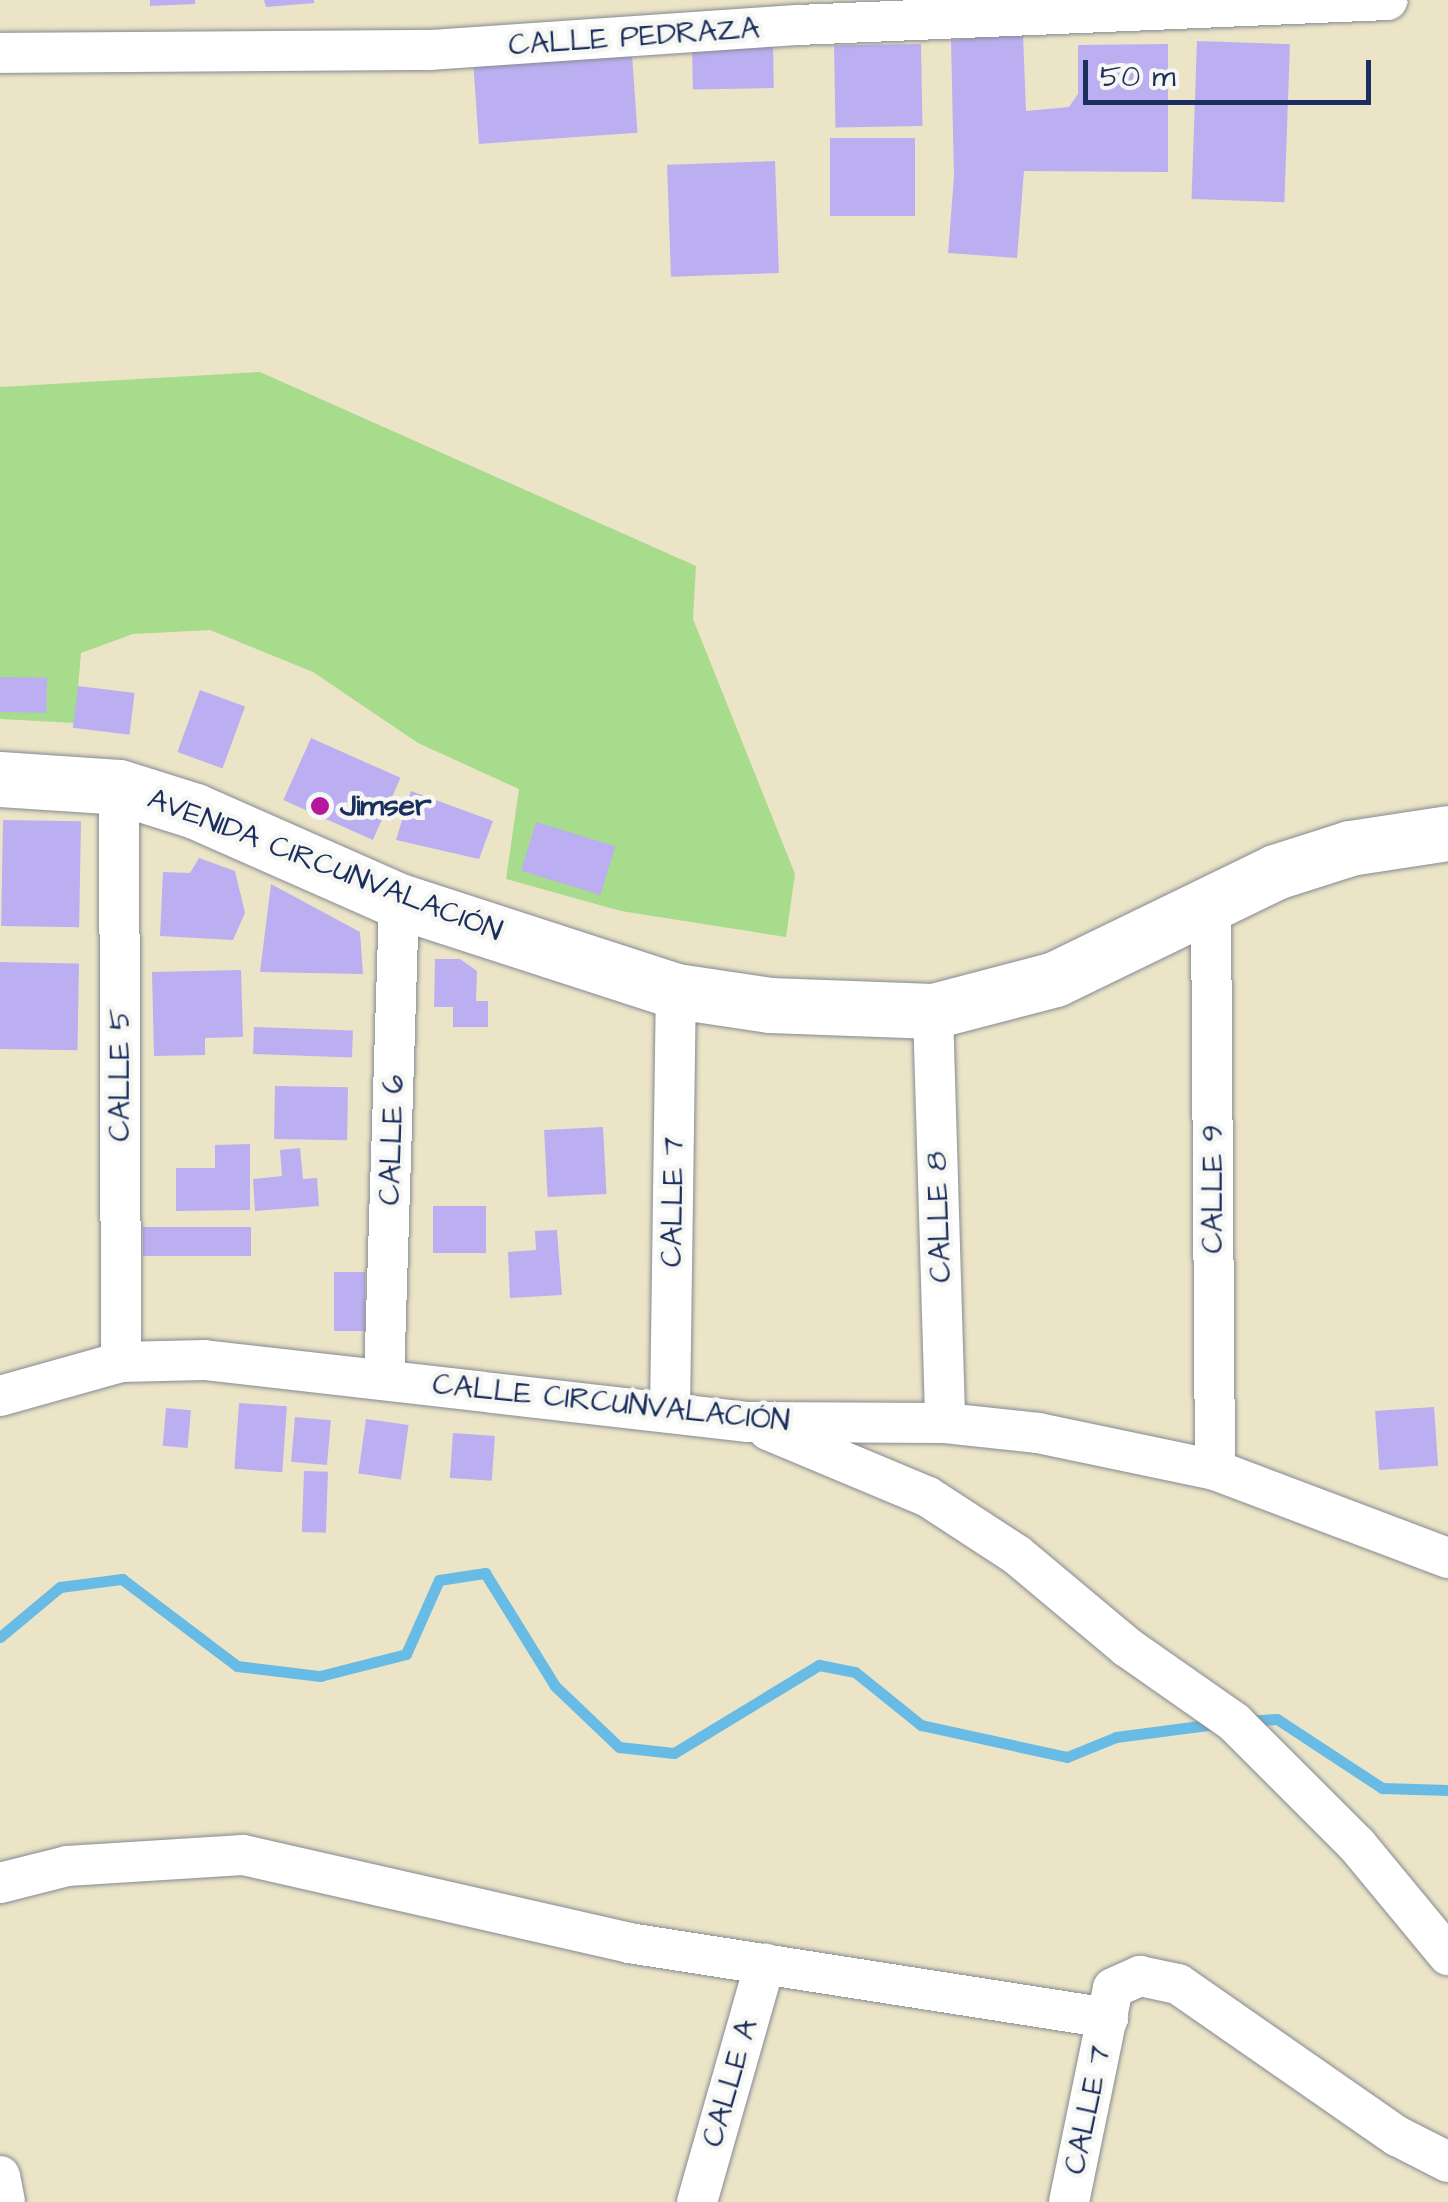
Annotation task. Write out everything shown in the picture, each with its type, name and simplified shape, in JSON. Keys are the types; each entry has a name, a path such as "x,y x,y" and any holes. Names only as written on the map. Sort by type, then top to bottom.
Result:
{"street":[{"name":"CALLE PEDRAZA","path":"0,53 430,50 797,12 1387,0"},
{"name":"AVENIDA CIRCUNVALACIÓN","path":"0,779 119,787 195,811 400,900 676,991 770,1005 933,1011 1055,978 1211,908 1274,872 1312,860 1448,833"},
{"name":"CALLE 5","path":"119,787 121,1362"},
{"name":"CALLE 6","path":"384,1380 400,900"},
{"name":"CALLE 9","path":"1211,908 1215,1470"},
{"name":"CALLE 7","path":"670,1412 676,991"},
{"name":"CALLE 8","path":"933,1011 945,1422"},
{"name":"CALLE CIRCUNVALACIÓN","path":"0,1396 121,1362 204,1360 748,1422 945,1422 1038,1433 1215,1470 1448,1558"},
{"path":"748,1422 928,1496 1018,1555 1128,1647 1234,1722 1357,1845 1448,1955"},
{"path":"0,1882 68,1866 243,1854 628,1943 1108,2018"},
{"name":"CALLE A","path":"696,2202 765,1964"},
{"name":"CALLE 7","path":"1069,2202 1113,1988 1124,1979 1178,1984 1397,2136 1448,2162"},
{"path":"0,2176 5,2202"}],"green space":[{"path":"260,372 696,566 693,619 795,874 786,937 621,911 506,879 519,789 418,743 313,672 210,630 133,634 81,653 75,723 0,719 0,387"}],"building":[{"path":"150,0 195,0 195,4 150,6"},
{"path":"264,0 314,0 314,3 266,7"},
{"path":"1023,33 1026,111 1069,107 1078,94 1078,45 1168,44 1168,172 1024,171 1017,258 948,253 954,177 951,40"},
{"path":"773,41 774,88 693,89 692,42"},
{"path":"1197,41 1290,44 1284,202 1191,199"},
{"path":"921,44 922,126 835,128 834,46"},
{"path":"632,54 638,133 479,144 473,65"},
{"path":"830,138 915,138 915,216 830,216"},
{"path":"775,161 779,273 671,277 667,165"},
{"path":"0,677 47,678 46,713 0,712"},
{"path":"78,686 135,693 129,735 73,728"},
{"path":"200,690 245,706 223,768 177,752"},
{"path":"311,738 401,778 373,840 283,800"},
{"path":"411,791 493,821 479,859 396,840"},
{"path":"3,820 81,821 79,927 1,926"},
{"path":"536,822 615,846 600,895 521,871"},
{"path":"199,858 235,871 245,913 233,940 160,936 163,872 190,873"},
{"path":"271,884 360,932 363,974 260,972"},
{"path":"435,959 460,959 477,971 476,1001 488,1001 488,1027 453,1027 453,1007 434,1007"},
{"path":"0,962 79,963 77,1050 0,1049"},
{"path":"241,970 243,1037 205,1038 205,1055 154,1056 152,972"},
{"path":"254,1027 353,1030 352,1057 253,1054"},
{"path":"275,1086 348,1087 347,1140 274,1139"},
{"path":"603,1127 607,1194 548,1197 544,1130"},
{"path":"250,1144 250,1210 176,1211 176,1168 215,1168 215,1145"},
{"path":"300,1148 303,1179 317,1178 319,1206 255,1211 253,1179 282,1176 280,1150"},
{"path":"433,1206 486,1206 486,1253 433,1253"},
{"path":"143,1227 251,1227 251,1256 143,1256"},
{"path":"557,1230 562,1295 510,1298 508,1252 536,1250 535,1231"},
{"path":"334,1272 365,1272 365,1331 334,1331"},
{"path":"239,1403 287,1406 282,1472 234,1469"},
{"path":"1434,1407 1438,1466 1379,1470 1375,1411"},
{"path":"166,1408 191,1410 188,1448 163,1446"},
{"path":"295,1417 331,1420 327,1465 291,1462"},
{"path":"366,1419 409,1425 401,1479 358,1473"},
{"path":"453,1433 495,1436 492,1481 450,1478"},
{"path":"304,1471 328,1472 326,1533 302,1532"}],"waterway":[{"path":"0,1637 60,1587 122,1579 237,1666 320,1676 406,1654 439,1580 485,1573 555,1686 619,1747 674,1753 819,1665 855,1672 921,1725 1067,1757 1116,1737 1215,1724"},
{"path":"1248,1721 1277,1719 1382,1788 1448,1790"}],"place":[{"name":"Jimser","path":"320,806"}]}
